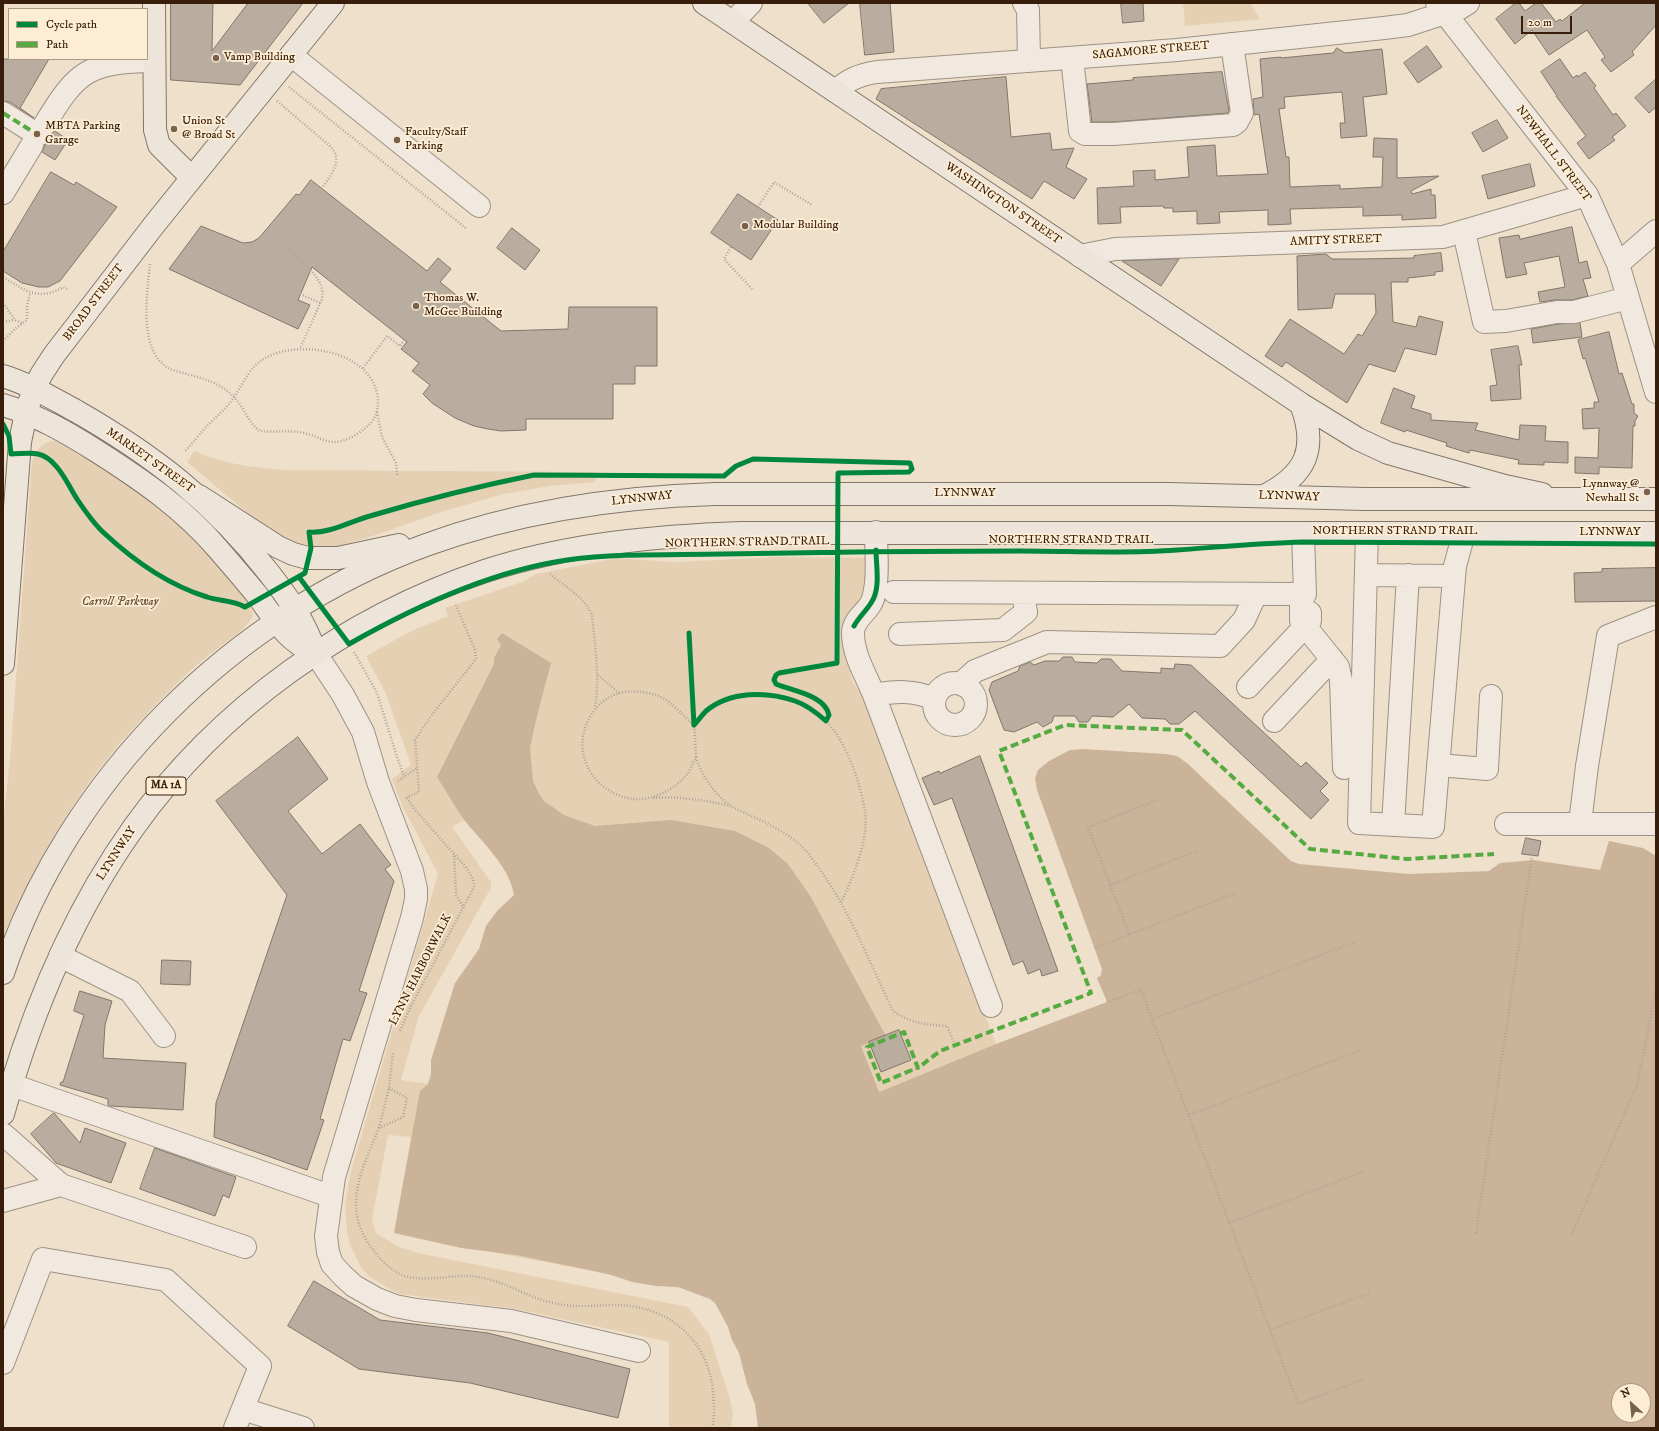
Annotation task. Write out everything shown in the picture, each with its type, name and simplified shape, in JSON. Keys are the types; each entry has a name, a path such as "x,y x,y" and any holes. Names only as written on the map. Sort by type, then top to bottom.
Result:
{"main road":[{"path":"154,3 155,130 158,143 192,178"},
{"name":"BROAD STREET","path":"3,664 20,442 26,413 35,388 54,355 145,236 333,3"},
{"name":"WASHINGTON STREET","path":"704,3 1301,404 1373,447 1388,453 1520,490 1574,499"},
{"path":"3,376 35,388"},
{"name":"MARKET STREET","path":"35,388 77,412 144,454 199,496 234,531 281,588 296,609"},
{"path":"1264,496 1277,490 1292,478 1306,458 1309,444 1308,430 1301,404"},
{"path":"3,405 26,413"},
{"name":"MARKET STREET","path":"26,413 65,433 133,474 178,509 212,542 259,599 275,622"},
{"name":"LYNNWAY","path":"3,973 15,940 44,877 74,829 110,777 131,751 174,705 222,662 275,622 352,576 425,545 488,525 534,514 586,505 683,495 748,493 1161,494 1365,499 1656,499"},
{"path":"199,496 282,549 293,554 316,559 338,558 488,525"},
{"name":"LYNNWAY","path":"3,1114 32,1027 60,956 85,905 135,826 172,779 232,719 272,686 316,654 366,623 426,594 486,571 556,552 611,542 678,536 742,533 1656,533"},
{"path":"296,609 306,628 316,654"},
{"path":"275,622 297,644 316,654"}],"street":[{"path":"732,22 751,3"},
{"path":"1024,3 1028,10 1029,61"},
{"name":"SAGAMORE STREET","path":"835,91 849,80 860,75 877,72 1072,58 1232,44 1408,25 1441,8 1460,8 1468,3"},
{"name":"NEWHALL STREET","path":"1441,8 1587,195 1618,264 1656,392"},
{"path":"1072,58 1080,131 1085,134 1113,134 1233,125 1237,122 1242,113 1232,44"},
{"path":"290,55 480,206"},
{"path":"3,193 61,97 71,85 95,68 108,64 154,61"},
{"path":"3,113 38,135"},
{"name":"AMITY STREET","path":"1080,256 1114,249 1443,237 1587,195"},
{"path":"1618,264 1656,231"},
{"path":"1464,232 1484,322 1506,321 1557,312 1574,312 1628,298"},
{"path":"876,532 877,587 872,602 858,618 854,626 853,633 856,654 874,695 991,1006"},
{"path":"1248,687 1310,621 1310,603 1305,594 1303,533"},
{"path":"1367,533 1359,823 1433,827 1455,566 1464,533"},
{"path":"1366,575 1454,576"},
{"path":"1393,825 1408,576"},
{"path":"894,592 1025,603 1256,594 1305,594"},
{"path":"963,685 969,675 975,671 1047,642 1220,646 1244,620 1256,594"},
{"path":"900,634 1003,630 1025,603"},
{"path":"1025,603 1042,634 1042,644"},
{"path":"1580,823 1587,766 1608,636 1656,617"},
{"path":"1306,626 1338,667 1341,680 1344,768"},
{"path":"316,654 343,695 359,723 378,782 412,871 416,889 415,909 339,1158 330,1196 326,1236 329,1256 335,1268 354,1286 386,1303 405,1308 501,1319 639,1351"},
{"path":"1274,721 1332,659"},
{"path":"956,683 963,685 973,695 975,709 972,716 967,721 953,725 940,719 936,713 934,699 937,692 949,684 956,683"},
{"path":"874,695 891,692 913,692 934,699"},
{"path":"1438,765 1487,769 1491,696"},
{"path":"1506,824 1656,824"},
{"path":"60,956 130,991 164,1036"},
{"path":"12,1085 330,1196"},
{"path":"3,1134 61,1185 245,1247"},
{"path":"3,1201 61,1185"},
{"path":"3,1363 43,1259 166,1280 260,1366 239,1418 303,1428"}],"path":[{"path":"288,86 467,229"},
{"path":"276,101 330,146 335,153 337,157 336,165 322,188"},
{"path":"758,207 774,182 812,205"},
{"path":"731,247 724,259 753,290"},
{"path":"288,250 312,272 318,280 322,295 320,304 300,349"},
{"path":"150,264 147,315 149,338 157,359 165,367 172,370 215,383 234,397 252,423 260,431 300,432 333,442 343,440 360,432 371,422 377,412"},
{"path":"3,277 30,293 50,293 63,286 66,289"},
{"path":"3,342 16,328 27,320 27,306 30,293"},
{"path":"300,294 320,304"},
{"path":"3,303 15,320 22,324"},
{"path":"3,322 15,320"},
{"path":"363,368 387,336 400,346 404,340"},
{"path":"185,452 234,397 251,371 261,361 279,352 300,349 339,355 363,368 371,378 376,391 377,412 382,437 396,463 397,475"},
{"path":"724,476 736,466 753,459 910,463 912,469 911,471 906,472 838,473 837,664 779,674 776,675 774,680 776,684 803,693 823,704 830,715 826,721"},
{"path":"549,574 574,592 589,608 592,616 598,675 598,693 595,708 589,718 583,734 583,753 588,767 599,783 613,794 632,800 669,797 692,798 731,806 770,825 788,836 804,849 830,883 841,902 893,1011 903,1018 917,1024 947,1026 955,1045"},
{"path":"406,798 419,792 415,743 417,737 431,716 476,659 475,650 454,602"},
{"path":"689,633 696,757 699,768 707,781 731,806"},
{"path":"353,650 377,693 404,776"},
{"path":"598,675 619,693"},
{"path":"595,708 607,699 619,693 635,692 656,695 670,703 694,725"},
{"path":"694,725 707,711 723,701 739,696 755,694 779,696 796,701 811,708 826,721 839,738 850,760 860,788 865,813 865,828 859,857 850,883 841,902"},
{"path":"648,799 665,792 680,782 688,773 696,757"},
{"path":"400,786 398,781 417,768"},
{"path":"1130,934 1088,827 1160,799"},
{"path":"1110,885 1199,850"},
{"path":"1476,1233 1532,855"},
{"path":"1095,948 1236,893"},
{"path":"1152,1019 1358,941"},
{"path":"1108,1002 1141,990 1298,1404 1364,1379"},
{"path":"1572,1234 1637,1085 1656,990"},
{"path":"395,1048 389,1088 379,1128 358,1183 356,1206 359,1226 364,1237 377,1255 388,1266 397,1272 414,1278 439,1279 469,1276 495,1280 531,1296 562,1305 580,1307 630,1306 663,1315 683,1329 702,1352 713,1386 714,1411 712,1428"},
{"path":"1189,1115 1359,1051"},
{"path":"912,1070 918,1068"},
{"path":"379,1128 403,1116 407,1098 389,1088"},
{"path":"1230,1223 1365,1171"},
{"path":"1270,1330 1369,1293"}],"green space":[{"path":"1183,3 1250,3 1260,19 1185,26"},
{"name":"Carroll Parkway","path":"52,441 61,442 93,460 141,492 170,516 215,562 250,606 253,615 246,626 199,663 166,694 121,742 100,768 63,821 46,849 16,907 3,937 3,824 10,759 32,462 39,448"},
{"path":"194,451 240,465 287,470 596,472 595,482 550,486 503,494 441,512 367,538 328,549 296,546 258,522 187,462"},
{"path":"777,557 890,558 886,601 880,611 845,645 852,680 877,728 996,1044 879,1092 860,1046 886,1036 811,897 788,864 514,891 511,882 500,863 486,844 464,820 452,827 491,882 491,888 419,1016 401,1080 428,1084 431,1074 431,1060 493,1086 715,1303 697,1292 686,1289 642,1284 553,1263 394,1233 411,1137 388,1135 372,1219 376,1233 397,1246 418,1253 688,1307 709,1334 730,1399 733,1414 731,1428 669,1428 669,1342 516,1309 399,1294 371,1278 362,1269 350,1245 347,1231 345,1205 351,1171 438,874 402,805 392,779 411,765 386,694 366,656 411,631 448,616 445,608 522,582 536,574 617,558 674,562"}],"shaded area":[{"path":"502,633 551,663 530,748 533,781 544,801 564,815 595,826 671,820 735,831 769,848 788,864 811,897 886,1036 861,1046 879,1092 996,1044 1107,1002 1097,978 1101,975 1102,969 1037,790 1035,778 1038,770 1049,761 1070,750 1083,749 1177,756 1188,764 1291,861 1299,864 1409,874 1489,871 1500,863 1533,860 1600,870 1609,841 1643,848 1656,856 1656,1428 758,1428 755,1404 747,1384 739,1353 732,1340 728,1327 715,1303 710,1299 678,1287 656,1286 633,1282 608,1274 516,1255 461,1248 394,1233 420,1091 428,1084 431,1074 431,1060 455,983 479,949 486,926 497,911 514,895 507,875 501,865 465,821 437,777 494,664 494,658 501,645 497,639"}],"building":[{"name":"Vamp Building","path":"171,3 213,3 212,51 248,3 303,3 240,85 171,80"},
{"path":"808,3 849,3 824,23"},
{"path":"860,3 890,3 894,52 865,55"},
{"path":"1121,3 1143,3 1144,21 1123,23"},
{"path":"1516,3 1519,3 1525,11 1536,3 1541,3 1556,22 1560,19 1562,21 1585,3 1656,3 1656,25 1632,52 1634,55 1611,72 1601,60 1605,57 1587,30 1549,55 1532,30 1515,44 1496,19"},
{"path":"1427,46 1442,67 1418,83 1404,63"},
{"path":"1337,48 1345,53 1382,49 1387,94 1363,97 1367,136 1341,138 1340,123 1345,123 1342,92 1284,97 1285,108 1279,109 1286,157 1289,157 1290,187 1340,185 1340,189 1382,187 1383,157 1373,157 1374,138 1397,139 1397,178 1439,176 1411,191 1412,194 1431,189 1431,195 1435,195 1436,218 1402,220 1402,215 1363,216 1363,207 1290,209 1291,224 1268,225 1268,210 1219,212 1220,223 1197,224 1197,211 1173,212 1173,208 1164,208 1163,206 1120,207 1121,223 1098,224 1097,188 1134,186 1133,171 1155,170 1155,180 1189,177 1187,147 1215,145 1217,176 1268,174 1259,114 1254,115 1253,99 1263,97 1260,59 1333,53"},
{"path":"3,59 48,60 20,108 34,118 10,102 3,101"},
{"path":"1560,59 1573,78 1577,75 1578,77 1585,72 1596,86 1594,88 1613,115 1616,113 1626,126 1612,137 1615,140 1589,159 1577,143 1586,136 1556,96 1541,72"},
{"path":"1222,72 1229,111 1228,113 1113,122 1092,122 1087,84 1133,80 1133,78"},
{"path":"1006,77 1011,137 1050,133 1052,150 1074,148 1066,167 1087,179 1074,199 1044,181 1032,199 876,99 881,89"},
{"path":"1656,79 1656,107 1649,113 1635,98"},
{"path":"1497,120 1508,138 1483,152 1472,133"},
{"path":"55,131 68,140 55,160 42,152 50,135"},
{"path":"1530,164 1535,186 1488,199 1482,176"},
{"path":"51,172 74,185 76,182 117,207 60,281 48,287 39,287 22,283 3,271 3,252"},
{"name":"Thomas W. McGee Building","path":"311,180 427,271 438,258 451,269 440,282 501,331 568,329 569,307 657,307 657,366 635,366 635,384 613,384 613,419 526,419 526,430 501,431 488,429 474,426 455,418 432,403 423,394 430,385 412,371 419,363 401,349 407,342 312,267 298,300 310,305 298,329 169,269 201,226 243,243 252,242 259,238 296,194 299,195"},
{"name":"Modular Building","path":"738,194 778,220 751,260 711,233"},
{"path":"1572,227 1579,263 1587,261 1591,278 1583,279 1588,296 1572,300 1540,302 1538,292 1565,287 1559,256 1524,263 1527,274 1506,278 1499,238 1519,235 1520,239"},
{"path":"512,228 540,250 525,270 497,248"},
{"path":"1441,253 1443,271 1435,272 1435,275 1408,278 1408,282 1391,282 1393,322 1416,327 1419,316 1443,322 1436,355 1405,348 1395,372 1369,364 1347,403 1286,362 1282,367 1265,356 1290,319 1344,354 1358,334 1362,336 1376,313 1375,294 1335,294 1332,308 1298,310 1297,256 1326,254 1332,259 1414,258 1414,256"},
{"path":"1179,259 1161,286 1122,261"},
{"path":"1580,323 1582,337 1533,343 1531,329 1558,324"},
{"path":"1609,332 1619,374 1622,373 1632,404 1634,404 1634,413 1638,416 1635,421 1635,426 1633,426 1632,468 1599,467 1599,474 1575,473 1575,457 1598,458 1599,428 1583,429 1582,409 1594,408 1594,402 1599,402 1585,358 1583,359 1578,340"},
{"path":"1518,346 1522,365 1519,365 1521,399 1491,401 1490,386 1497,385 1491,350"},
{"path":"1394,388 1415,396 1411,408 1431,414 1431,420 1478,423 1475,430 1519,440 1520,425 1546,426 1545,441 1568,442 1568,463 1544,462 1544,465 1518,464 1519,460 1470,450 1469,453 1446,446 1447,443 1406,430 1405,432 1381,423"},
{"path":"1656,568 1656,601 1575,602 1574,573 1602,572 1602,569"},
{"path":"1063,657 1072,657 1075,662 1097,663 1101,659 1111,659 1122,671 1161,673 1161,668 1174,669 1175,664 1191,665 1301,767 1306,762 1328,783 1320,791 1329,800 1311,819 1195,711 1179,724 1170,724 1165,719 1142,718 1129,704 1113,717 1092,716 1088,722 1079,722 1075,716 1054,716 1052,722 1043,727 1037,722 1014,732 1004,730 989,690 992,682 1018,671 1020,666 1030,662 1034,665 1045,661 1059,661"},
{"path":"298,737 328,779 288,811 322,854 360,824 391,865 385,869 394,881 359,991 367,993 350,1041 343,1039 320,1119 324,1120 307,1170 214,1137 216,1103 287,895 216,801"},
{"path":"980,756 1058,971 1042,976 1040,969 1028,974 1023,961 1013,965 952,798 934,805 922,778 939,771 940,773"},
{"path":"1526,838 1541,841 1538,856 1522,854"},
{"path":"162,960 191,961 190,985 161,984"},
{"path":"80,991 112,1001 105,1025 103,1058 186,1063 183,1110 110,1106 108,1105 108,1099 60,1085 61,1082 63,1082 84,1015 74,1011"},
{"path":"899,1030 911,1060 881,1072 869,1042"},
{"path":"54,1113 80,1143 85,1128 126,1143 111,1183 56,1163 31,1134"},
{"path":"155,1148 236,1177 229,1198 223,1195 215,1216 140,1189"},
{"path":"314,1281 380,1320 488,1333 630,1369 618,1418 470,1383 359,1369 288,1326"}],"marked path":[{"path":"3,113 38,135"},
{"path":"912,1070 881,1083 867,1047 904,1032 918,1068 940,1051 1091,993 999,751 1065,725 1182,730 1310,849 1407,859 1494,854"}],"cycle path":[{"name":"NORTHERN STRAND TRAIL","path":"3,424 9,436 11,454 35,453 51,461 61,473 77,499 96,525 127,553 152,571 179,586 193,592 236,603 245,607 305,573 311,548 309,532 332,529 411,504 513,479 534,475 724,476 736,466 753,459 910,463 912,469 909,472 838,473 837,663 779,673 776,675 774,680 776,684 815,698 826,708 829,715 826,721 812,710 795,701 761,694 737,696 716,704 706,711 694,725"},
{"name":"NORTHERN STRAND TRAIL","path":"299,577 349,644 427,604 482,582 539,565 567,560 606,556 909,551 1138,552 1303,542 1656,544"},
{"path":"854,626 871,603 876,591 876,550"},
{"path":"689,633 694,725"}],"place":[{"name":"Vamp Building","path":"216,58"},
{"name":"Union St @ Broad St","path":"174,129"},
{"name":"MBTA Parking Garage","path":"37,134"},
{"name":"Faculty/Staff Parking","path":"397,140"},
{"name":"Modular Building","path":"745,226"},
{"name":"Thomas W. McGee Building","path":"416,306"},
{"name":"Lynnway @ Newhall St","path":"1647,492"}]}
